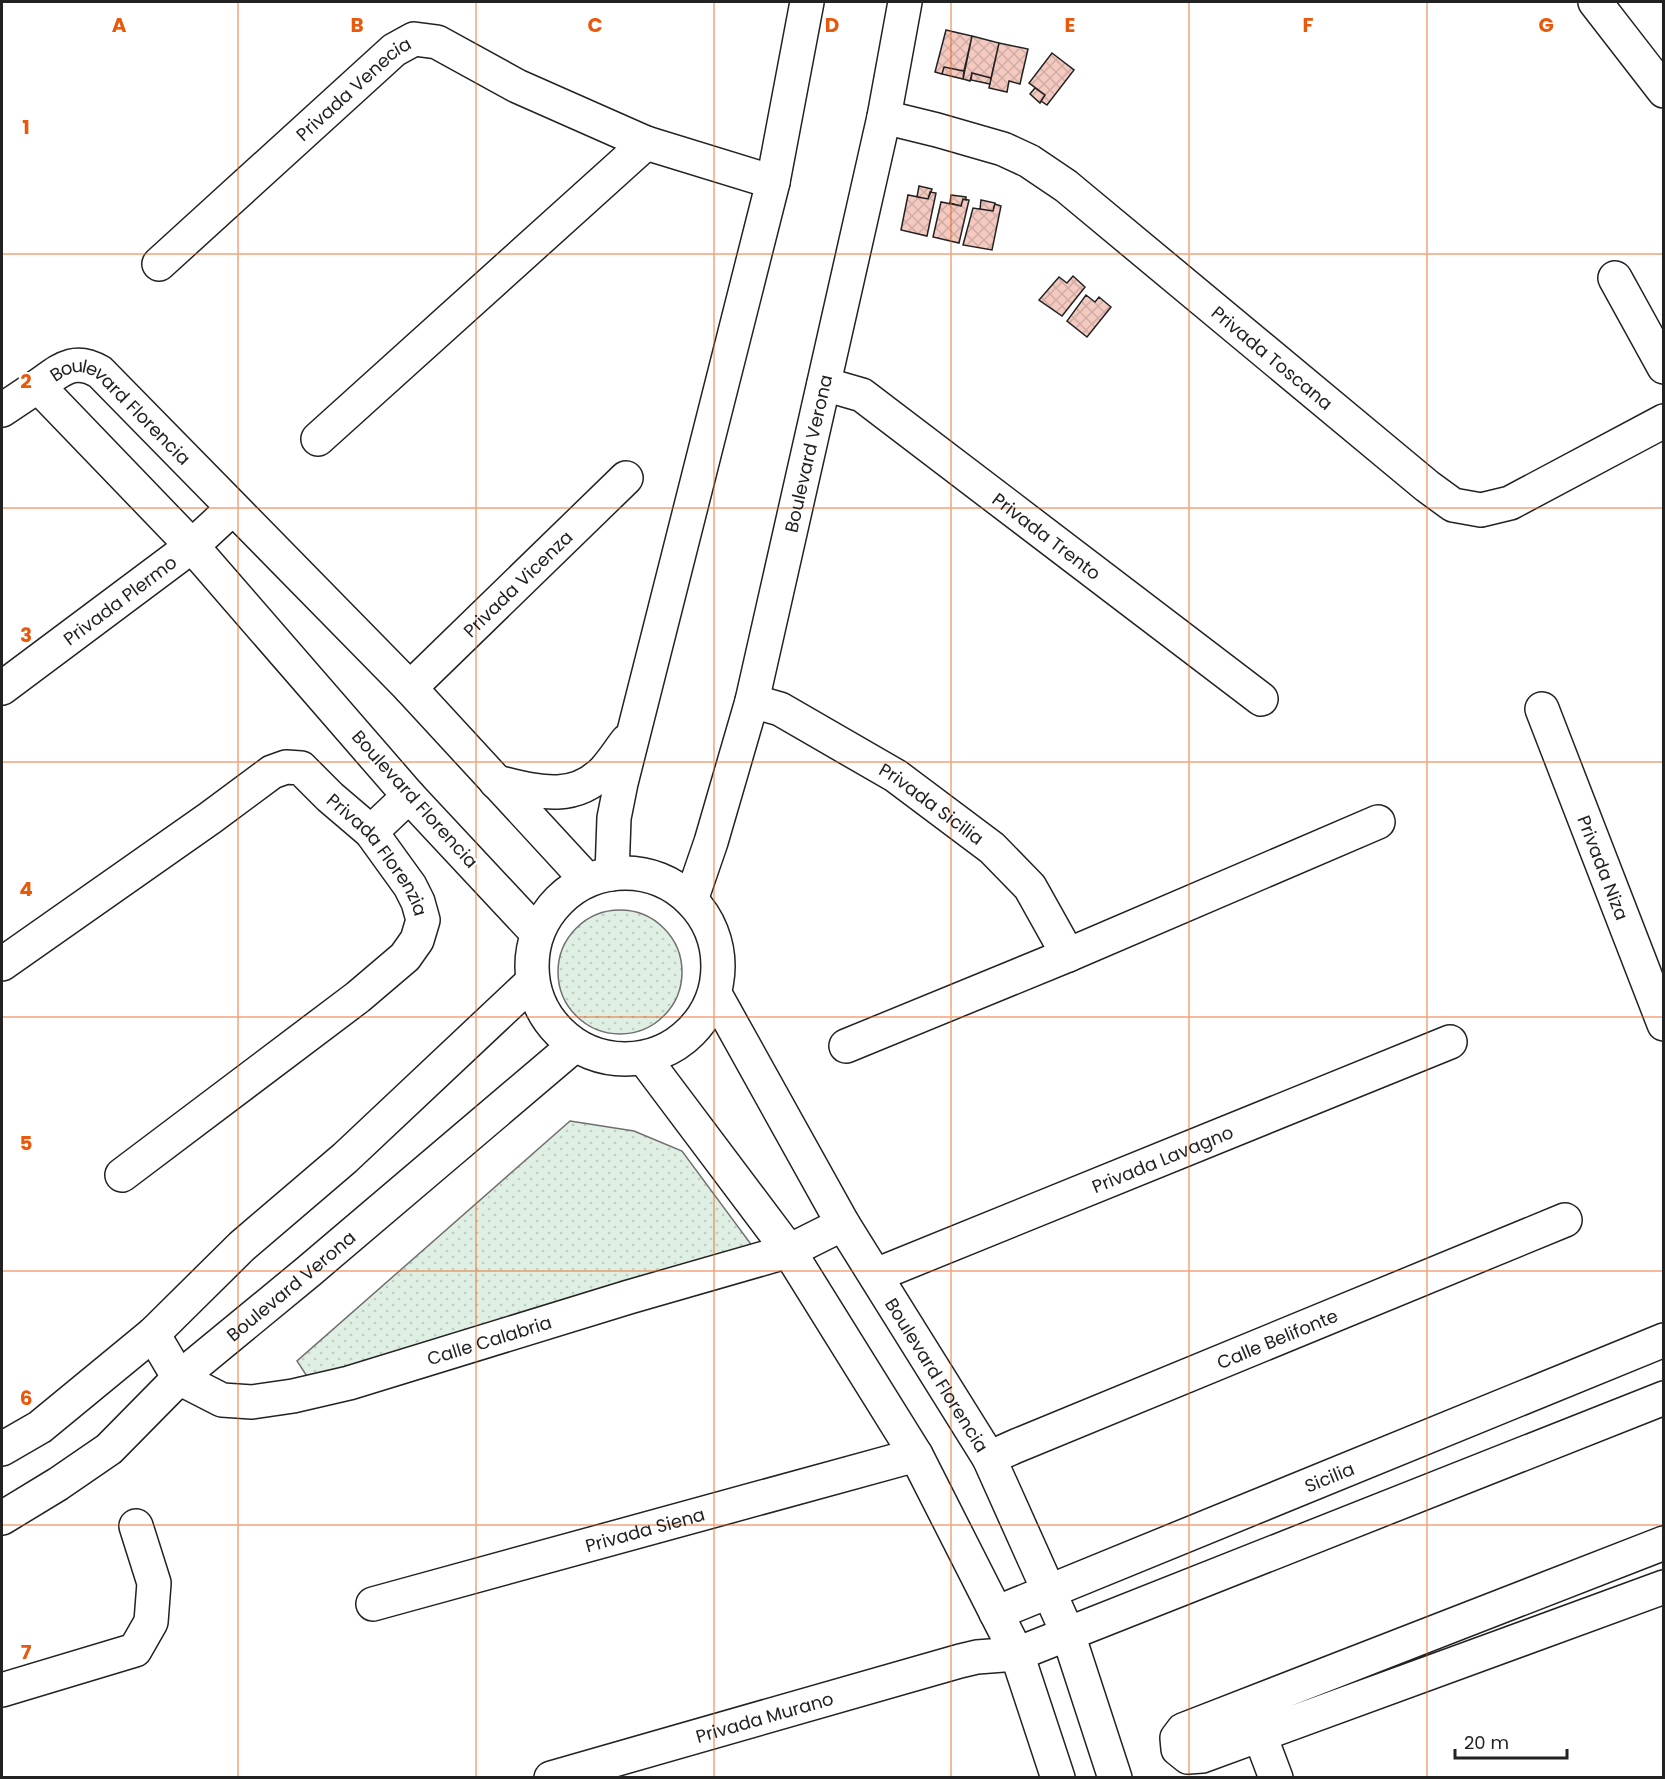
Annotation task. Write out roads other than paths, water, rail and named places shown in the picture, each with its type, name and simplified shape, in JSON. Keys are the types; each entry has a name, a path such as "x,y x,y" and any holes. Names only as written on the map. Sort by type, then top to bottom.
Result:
{"street":[{"path":"599,877 633,732 773,182 807,2"},
{"name":"Boulevard Verona","path":"691,900 711,842 752,701 884,117 905,2"},
{"path":"1594,2 1664,91"},
{"name":"Privada Venecia","path":"159,264 394,50 414,39 437,42 517,86 646,143 773,182"},
{"name":"Privada Toscana","path":"884,117 1003,149 1038,167 1066,186 1427,486 1454,505 1481,510 1510,503 1664,421"},
{"path":"318,439 646,143"},
{"path":"1615,278 1664,367"},
{"name":"Boulevard Florencia","path":"537,933 409,796 192,546 38,386 71,366 80,364 100,372 410,688 496,782 599,877"},
{"name":"Privada Trento","path":"824,384 862,395 1261,699"},
{"path":"2,410 38,386"},
{"name":"Privada Vicenza","path":"410,688 626,478"},
{"name":"Privada Plermo","path":"2,688 192,546 234,508"},
{"name":"Privada Sicilia","path":"752,701 780,709 896,776 992,848 1030,887 1068,955"},
{"name":"Privada Niza","path":"1542,709 1664,1024"},
{"path":"496,782 553,793 572,791 587,784 604,771 633,732"},
{"name":"Privada Florenzia","path":"2,964 272,772 286,767 301,768 325,793 371,832 410,886 423,920 417,940 405,957 358,997 122,1175"},
{"path":"371,832 409,796"},
{"path":"846,1046 1068,955 1378,822"},
{"path":"640,874 668,883 691,900 710,927 719,960 715,994 699,1024 674,1046 644,1058 608,1058 574,1045 555,1028 540,1007 532,982 532,957 537,933 549,912 564,895 599,877 640,874"},
{"path":"2,1449 40,1427 153,1334 242,1246 345,1158 532,982"},
{"name":"Boulevard Florencia","path":"715,994 843,1224 989,1458 1068,1634 1115,1778"},
{"name":"Privada Lavagno","path":"876,1275 1450,1042"},
{"name":"Boulevard Verona","path":"2,1518 109,1449 179,1378 309,1271 574,1045"},
{"path":"644,1058 789,1251 916,1455 1017,1654 1058,1778"},
{"name":"Calle Belifonte","path":"989,1458 1565,1220"},
{"name":"Calle Calabria","path":"179,1378 222,1400 252,1402 293,1396 349,1383 789,1251 843,1224"},
{"path":"153,1334 179,1378"},
{"name":"Sicilia","path":"996,1613 1664,1340"},
{"path":"1017,1654 1664,1398"},
{"name":"Privada Siena","path":"373,1604 916,1455"},
{"path":"2,1690 135,1650 151,1622 154,1583 136,1526"},
{"path":"1664,1543 1183,1730 1177,1738 1178,1749 1188,1757 1202,1756 1664,1587"},
{"path":"977,1657 996,1613"},
{"name":"Privada Murano","path":"551,1778 977,1657 1017,1654"},
{"path":"1248,1704 1276,1778"}]}
